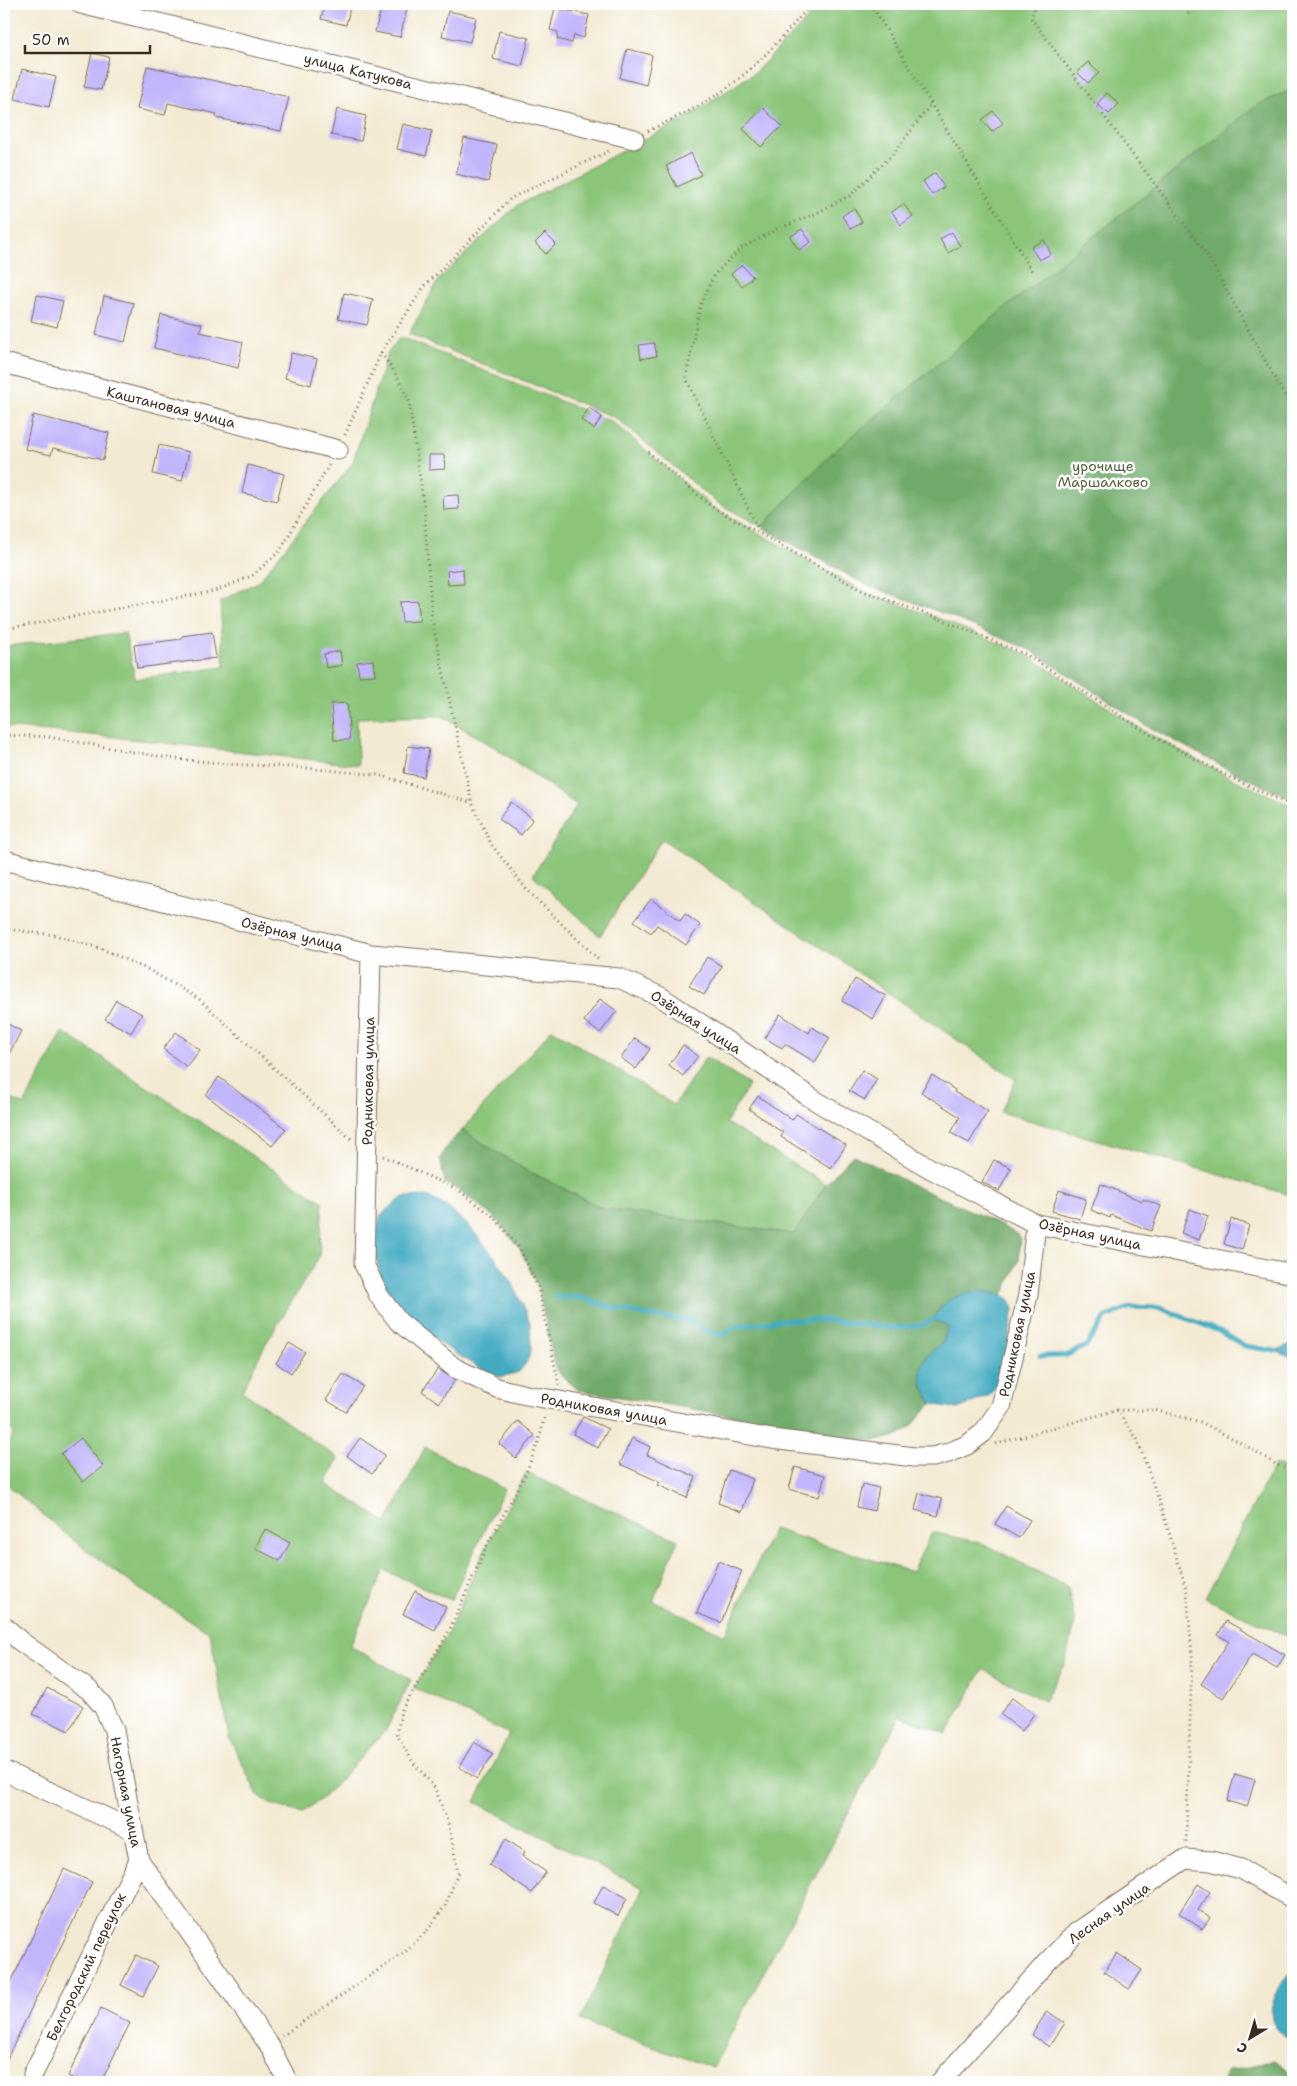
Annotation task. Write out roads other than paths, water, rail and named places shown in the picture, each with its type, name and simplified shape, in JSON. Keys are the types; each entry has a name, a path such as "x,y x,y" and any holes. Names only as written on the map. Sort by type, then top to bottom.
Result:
{"street":[{"name":"улица Катукова","path":"81,4 634,139"},
{"name":"Каштановая улица","path":"4,364 338,450"},
{"name":"Озёрная улица","path":"4,860 371,954 619,978 661,997 816,1101 931,1169 1036,1224 1293,1274"},
{"name":"Родниковая улица","path":"371,954 364,1264 379,1296 398,1322 455,1368 497,1388 772,1439 914,1458 933,1457 948,1453 967,1445 983,1432 1001,1407 1028,1295 1036,1224"},
{"name":"Нагорная улица","path":"4,1626 20,1641 89,1690 103,1706 114,1730 140,1860 269,2045 288,2082"},
{"path":"4,1771 133,1830"},
{"name":"Лесная улица","path":"940,2082 1076,1932 1186,1859 1211,1861 1241,1869 1293,1898"},
{"name":"Белгородский переулок","path":"33,2074 140,1860"}],"water":[{"path":"427,1196 447,1207 468,1225 494,1256 512,1282 530,1323 531,1351 526,1363 519,1372 501,1377 476,1366 453,1352 419,1327 393,1298 380,1274 374,1247 380,1216 403,1197"},
{"path":"980,1291 1003,1295 1010,1300 1014,1309 999,1382 990,1395 958,1409 932,1404 922,1385 921,1368 928,1355 943,1342 948,1326 932,1320 942,1306 952,1298"},
{"path":"1293,1343 1293,1358 1275,1351"},
{"path":"1293,1971 1293,2042 1278,2030 1273,2023 1271,2015 1274,1999 1278,1991"}],"waterway":[{"path":"556,1297 578,1297 613,1308 650,1316 689,1320 705,1330 722,1335 735,1327 780,1320 822,1320 892,1328 923,1325 932,1320"},
{"path":"1040,1356 1065,1356 1086,1346 1106,1317 1131,1307 1160,1308 1219,1331 1245,1346 1275,1351"}],"park label":[{"name":"урочище Маршалково","path":"1103,474"}]}
